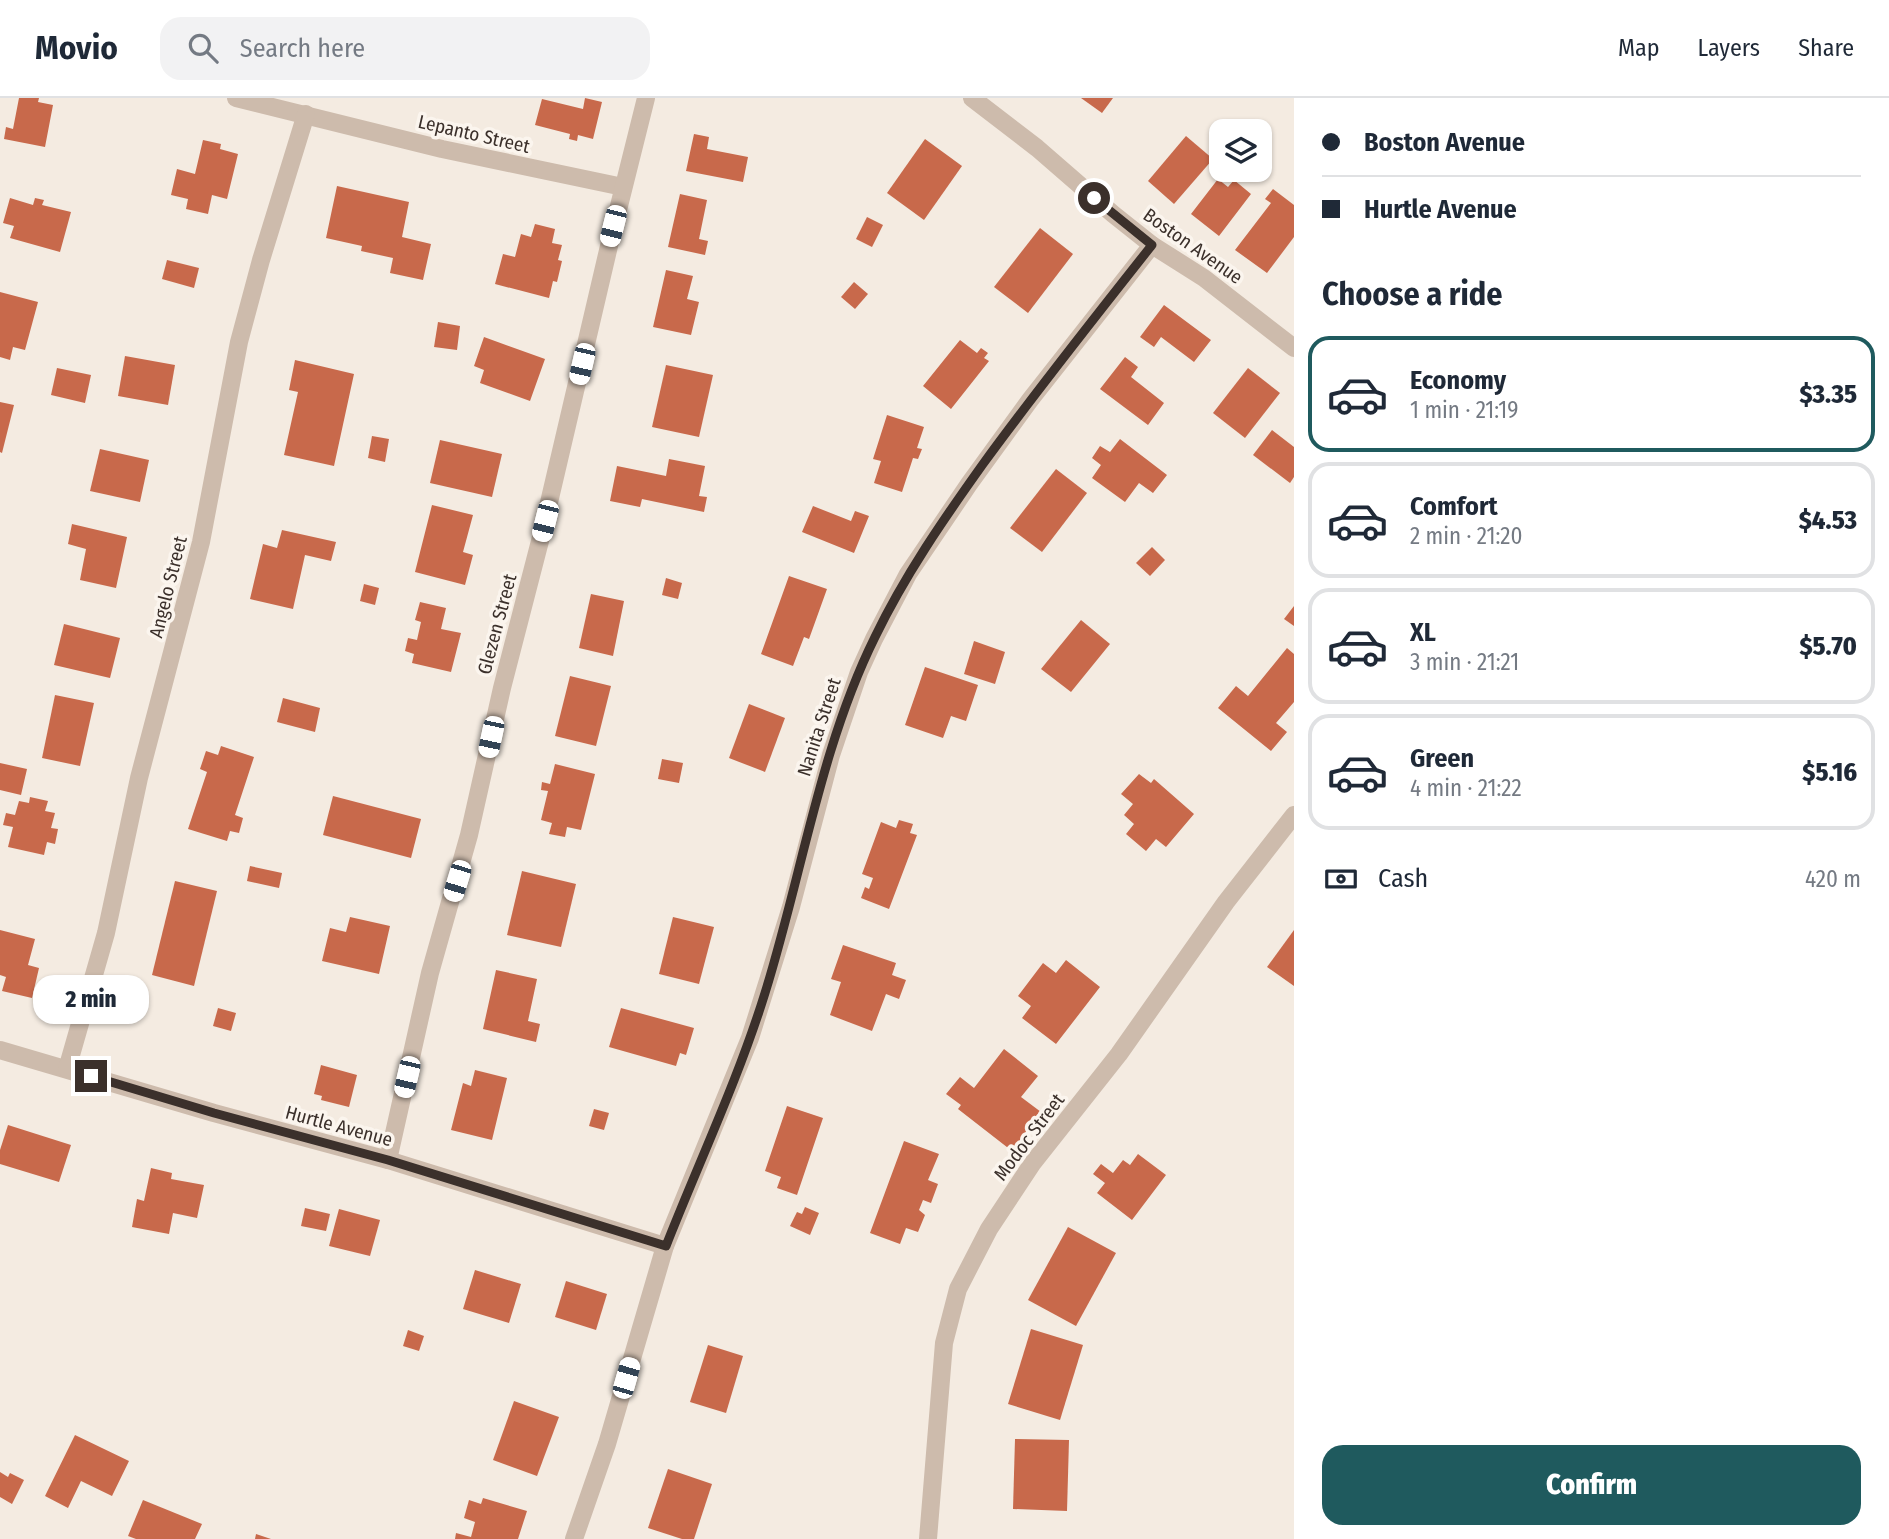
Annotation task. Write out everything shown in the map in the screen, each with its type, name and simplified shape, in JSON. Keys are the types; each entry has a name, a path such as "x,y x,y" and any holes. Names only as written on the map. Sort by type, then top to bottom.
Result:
{"street":[{"name":"Lepanto Street","path":"236,98 454,152 623,187"},
{"name":"Glezen Street","path":"388,1160 430,973 469,835 502,688 546,517 646,98"},
{"name":"Boston Avenue","path":"972,98 1037,148 1152,245 1204,278 1294,348"},
{"name":"Angelo Street","path":"67,1069 106,933 139,778 201,542 239,342 306,114"},
{"name":"Nanita Street","path":"574,1539 607,1444 666,1246 750,1038 791,907 844,713 874,639 908,574 968,484 1030,400 1152,245"},
{"name":"Modoc Street","path":"928,1539 944,1343 958,1289 989,1229 1032,1164 1119,1054 1226,902 1294,815"},
{"name":"Hurtle Avenue","path":"0,1051 388,1160 666,1246"}],"building":[{"path":"19,98 39,98 38,102 53,105 45,147 4,139 6,127 13,129"},
{"path":"585,98 602,102 593,139 578,135 577,141 569,139 570,134 535,125 542,99 583,109"},
{"path":"1081,98 1113,98 1102,113"},
{"path":"694,134 709,137 707,149 748,157 743,182 686,171"},
{"path":"1186,136 1209,156 1209,164 1174,204 1148,181"},
{"path":"925,139 962,166 924,220 887,193"},
{"path":"203,140 221,144 220,149 238,154 227,199 212,195 208,214 186,209 188,199 171,195 177,169 195,174"},
{"path":"1216,182 1222,182 1228,187 1232,182 1236,182 1251,194 1219,236 1191,214"},
{"path":"337,186 409,202 402,237 431,244 423,280 390,273 393,258 361,251 362,246 326,238"},
{"path":"1273,189 1294,205 1294,237 1267,273 1235,250 1271,203 1265,199"},
{"path":"680,194 707,200 699,239 708,241 705,255 668,247"},
{"path":"10,198 33,205 35,198 44,200 42,205 71,212 60,252 10,238 14,226 3,223"},
{"path":"867,217 883,225 872,247 856,239"},
{"path":"535,224 555,229 552,243 562,245 558,260 562,261 557,282 553,281 549,298 495,284 503,254 515,257 521,234 531,237"},
{"path":"1040,228 1073,254 1028,313 994,287"},
{"path":"167,260 199,268 194,288 162,279"},
{"path":"666,270 693,276 687,299 699,302 691,335 653,327"},
{"path":"854,282 868,294 855,309 841,297"},
{"path":"0,292 38,302 25,350 13,347 10,360 0,357"},
{"path":"1164,305 1211,340 1194,362 1161,337 1154,347 1140,337"},
{"path":"438,322 460,326 457,350 434,347"},
{"path":"484,337 545,359 530,401 480,383 484,370 474,366"},
{"path":"960,340 977,353 981,348 988,353 984,358 989,361 951,409 923,386"},
{"path":"125,356 175,365 168,405 118,396"},
{"path":"1125,357 1138,367 1131,377 1164,403 1148,425 1100,389"},
{"path":"295,360 354,374 334,466 284,455 298,392 289,390"},
{"path":"666,365 713,375 699,437 652,427"},
{"path":"57,368 91,375 85,403 51,395"},
{"path":"1248,368 1280,393 1245,438 1213,413"},
{"path":"0,402 14,405 2,453 0,452"},
{"path":"887,415 924,427 917,448 922,449 918,459 913,458 902,492 874,483 881,461 873,459"},
{"path":"1272,430 1294,447 1294,477 1290,483 1253,455"},
{"path":"372,436 389,439 385,462 368,458"},
{"path":"1120,439 1167,475 1153,493 1139,483 1125,502 1092,478 1101,465 1092,458 1100,446 1110,452"},
{"path":"440,440 502,454 492,497 430,483"},
{"path":"100,449 149,460 140,502 90,491"},
{"path":"669,459 705,466 699,496 707,497 704,512 642,499 640,507 610,501 617,466 666,476"},
{"path":"1056,469 1087,493 1042,552 1010,528"},
{"path":"432,505 473,515 463,552 473,555 465,585 415,572"},
{"path":"813,506 851,521 855,511 869,516 854,553 802,532"},
{"path":"72,524 127,537 116,588 80,580 86,549 68,544"},
{"path":"282,530 336,542 331,561 305,555 293,609 250,599 263,544 277,548"},
{"path":"1152,547 1165,560 1150,576 1136,563"},
{"path":"789,576 827,589 809,639 804,637 793,666 761,654"},
{"path":"666,578 682,583 678,599 662,595"},
{"path":"364,584 379,588 375,605 360,601"},
{"path":"591,594 624,601 613,656 579,648"},
{"path":"420,602 446,608 441,629 461,633 451,672 412,663 414,654 405,651 408,638 417,640 421,622 415,620"},
{"path":"1294,606 1294,626 1284,619"},
{"path":"1081,620 1110,644 1071,692 1041,669"},
{"path":"64,624 120,638 110,678 54,665"},
{"path":"974,641 1005,652 995,684 964,674"},
{"path":"1287,648 1294,654 1294,702 1276,723 1287,732 1271,751 1218,708 1236,686 1248,696"},
{"path":"925,667 978,685 966,721 951,716 943,738 905,725"},
{"path":"570,676 611,686 596,746 555,736"},
{"path":"55,695 94,703 80,766 42,758"},
{"path":"283,698 320,708 315,732 277,722"},
{"path":"749,704 785,718 765,772 729,758"},
{"path":"221,746 254,757 235,815 243,818 239,833 230,831 227,841 188,829 207,772 200,769 206,751 218,755"},
{"path":"662,759 683,763 679,783 658,779"},
{"path":"0,763 27,769 21,795 0,790"},
{"path":"555,764 595,774 581,830 567,827 565,837 549,834 552,823 541,820 548,791 541,790 542,782 550,784"},
{"path":"1139,774 1151,783 1154,779 1194,814 1166,847 1156,839 1146,851 1126,834 1134,824 1124,815 1133,804 1121,794"},
{"path":"333,796 421,819 411,858 323,835"},
{"path":"30,797 48,801 45,811 55,813 51,828 58,829 55,844 47,842 44,855 8,847 13,827 3,825 6,813 15,815 19,801 29,803"},
{"path":"899,820 913,824 910,833 917,835 889,909 861,898 865,887 869,889 873,878 862,874 881,822 896,828"},
{"path":"250,866 282,873 279,888 247,881"},
{"path":"522,871 576,884 561,947 507,935"},
{"path":"175,881 217,891 194,986 152,975"},
{"path":"350,917 390,926 379,974 322,961 330,928 346,932"},
{"path":"673,917 714,927 699,984 659,974"},
{"path":"0,930 35,939 28,965 39,968 32,998 2,991 6,977 0,975"},
{"path":"1294,930 1294,986 1267,967"},
{"path":"843,945 896,963 892,975 906,980 899,999 886,994 872,1031 830,1015 841,982 831,979"},
{"path":"1066,960 1100,987 1056,1044 1022,1018 1031,1006 1018,996 1043,963 1056,973"},
{"path":"496,970 537,979 528,1021 540,1024 536,1042 483,1029"},
{"path":"218,1008 236,1013 231,1031 213,1026"},
{"path":"621,1008 694,1028 686,1055 680,1053 676,1066 609,1047"},
{"path":"1004,1049 1038,1076 1021,1097 1041,1112 1012,1151 958,1109 961,1105 946,1094 960,1077 974,1088"},
{"path":"321,1065 357,1075 349,1107 321,1100 322,1096 314,1094"},
{"path":"475,1070 507,1078 492,1140 451,1130 463,1083 471,1086"},
{"path":"787,1106 823,1118 797,1195 777,1188 781,1177 765,1171"},
{"path":"594,1109 609,1113 604,1130 589,1126"},
{"path":"8,1125 71,1145 59,1182 0,1164 0,1150"},
{"path":"904,1141 939,1154 928,1180 938,1184 931,1203 923,1200 919,1210 925,1215 918,1232 906,1228 900,1244 870,1233"},
{"path":"1138,1154 1166,1175 1132,1220 1097,1193 1105,1183 1093,1174 1101,1164 1113,1173 1123,1160 1130,1165"},
{"path":"151,1168 172,1173 171,1179 204,1185 197,1218 173,1213 169,1234 132,1227 137,1199 144,1201"},
{"path":"805,1207 819,1213 810,1235 790,1226 797,1212 802,1214"},
{"path":"305,1208 330,1214 326,1231 301,1226"},
{"path":"339,1209 380,1220 370,1256 329,1246"},
{"path":"1068,1227 1116,1253 1076,1326 1028,1300"},
{"path":"475,1270 521,1284 509,1323 463,1309"},
{"path":"566,1281 607,1294 596,1330 555,1317"},
{"path":"1031,1329 1083,1345 1060,1420 1008,1404"},
{"path":"408,1330 424,1336 419,1351 403,1346"},
{"path":"708,1345 743,1356 726,1413 690,1402"},
{"path":"514,1401 559,1417 537,1476 493,1460"},
{"path":"75,1435 129,1461 112,1496 81,1481 68,1508 45,1496"},
{"path":"1015,1439 1069,1440 1067,1511 1013,1509"},
{"path":"668,1469 712,1484 694,1539 682,1539 648,1528"},
{"path":"0,1472 8,1477 10,1473 24,1480 12,1504 0,1497"},
{"path":"483,1498 527,1511 518,1539 455,1539 456,1533 471,1537 475,1522 464,1518 469,1500 481,1504"},
{"path":"143,1500 202,1524 195,1539 136,1539 128,1536"},
{"path":"256,1534 271,1539 255,1539"}],"route":[{"path":"91,1076 214,1113 388,1160 666,1246 750,1038 791,907 844,713 859,672 890,606 927,544 968,484 1030,400 1152,245 1094,198"}]}
